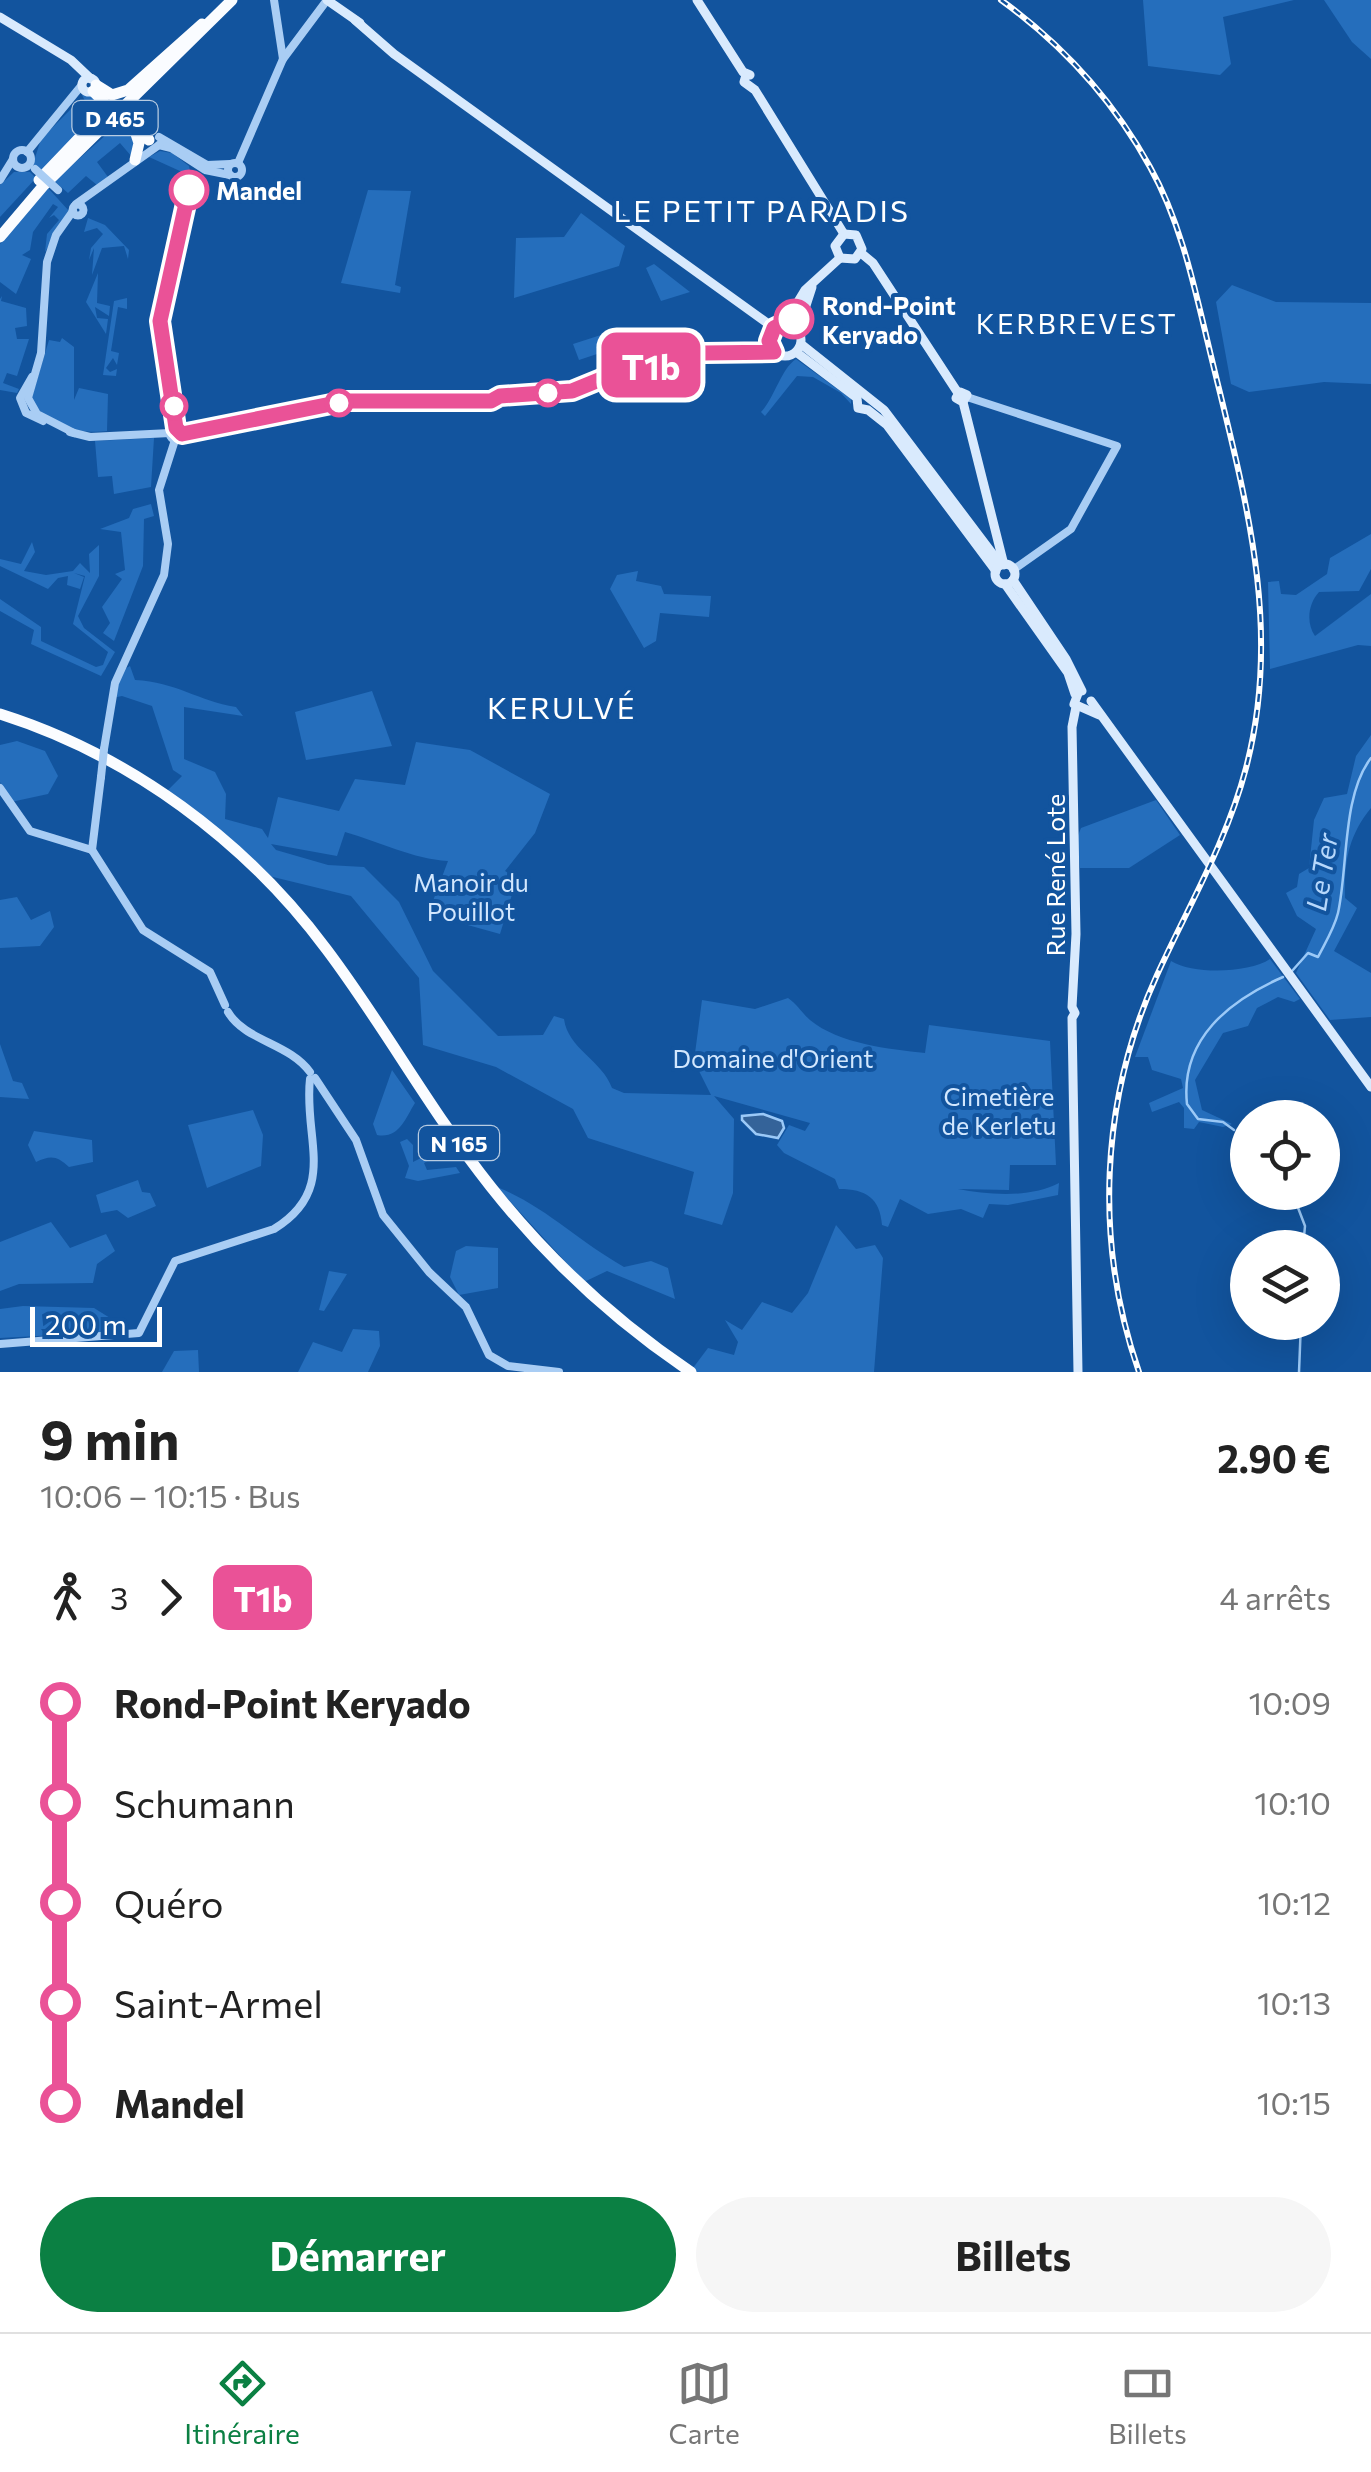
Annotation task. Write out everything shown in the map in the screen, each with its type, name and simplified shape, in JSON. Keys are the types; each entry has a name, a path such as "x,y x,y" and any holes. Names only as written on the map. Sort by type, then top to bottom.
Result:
{"highway":[{"name":"D 465","path":"0,225 27,168 207,24 223,0"},
{"name":"D 465","path":"0,238 28,202 232,0"},
{"path":"88,85 112,94 128,90 207,24"},
{"path":"154,141 134,122 132,108 207,24"},
{"path":"27,168 102,113 104,102 88,85"},
{"path":"28,202 108,128 120,123 154,141"},
{"path":"133,162 139,143 135,131"},
{"path":"0,706 44,730"},
{"name":"N 165","path":"0,717 44,730 111,762 164,794 266,878 326,949 512,1213 598,1300 691,1372"},
{"name":"N 165","path":"0,717 118,773 160,798 233,856 321,954 458,1154 518,1230 593,1305 679,1372"}],"main road":[{"path":"327,0 550,166 779,326 798,330"},
{"path":"697,0 839,220 844,234"},
{"path":"0,18 50,48 88,85"},
{"path":"844,234 859,238 861,253 963,397 1005,573"},
{"path":"840,258 834,246 844,234"},
{"path":"840,258 852,260 861,253"},
{"path":"798,348 780,355 770,346 779,326 816,280 840,258"},
{"path":"798,348 798,330 816,280"},
{"path":"798,348 896,426 1066,659 1084,706 1101,717 1371,1087"},
{"path":"862,396 858,408 874,413 894,434 1005,573"},
{"name":"Rue René Lote","path":"1078,1372 1072,1012 1076,934 1074,742 1084,706 1079,692"}],"street":[{"path":"274,0 283,60"},
{"path":"154,141 202,168 230,175 283,60 327,0"},
{"path":"27,168 27,152 88,85"},
{"path":"154,141 210,166 234,164"},
{"path":"74,433 33,409 29,394 42,344 42,286 52,244 77,209 154,141"},
{"path":"27,152 17,151 27,168 77,209"},
{"path":"0,180 27,168"},
{"path":"35,373 21,393 23,410 74,433 176,436 346,401 572,391 616,373 704,353 770,346"},
{"path":"963,397 1117,446 1071,529 1005,573"},
{"path":"92,850 114,684 164,576 168,544 159,490 176,436"},
{"path":"0,788 30,830 92,850 143,930 210,972 235,1022 288,1050 311,1076 356,1140 382,1215 429,1272 466,1307 489,1355 508,1366 560,1372"},
{"path":"0,1344 139,1333 175,1261 280,1226 302,1204 314,1176 311,1076"}],"green space":[{"path":"1143,0 1294,0 1223,17 1231,64 1220,75 1148,66"},
{"path":"1324,0 1371,0 1371,59 1352,42"},
{"path":"82,95 95,95 102,109 42,172 33,164 41,139 80,100 86,103"},
{"path":"116,126 135,135 132,157 120,143 97,162 108,177 97,185 86,176 68,193 54,181"},
{"path":"160,151 172,153 189,166 191,176 149,157"},
{"path":"14,172 30,172 36,178 0,217 0,185"},
{"path":"48,188 69,211 45,252 47,234 59,220 54,215 49,218 58,207 53,204 33,232 30,250 22,255 31,259 16,294 0,282 0,244"},
{"path":"368,190 411,191 395,285 401,287 400,293 341,283"},
{"path":"581,213 625,246 619,266 514,298 516,238 564,237"},
{"path":"88,218 105,225 129,250 128,259 124,246 102,248 92,275 91,248 103,234 97,228 84,232"},
{"path":"654,264 690,292 661,301 646,268"},
{"path":"98,273 97,303 110,306 109,316 95,307 97,318 108,319 106,334 86,302"},
{"path":"1232,285 1276,302 1371,303 1371,384 1324,382 1249,392 1231,384 1216,302"},
{"path":"2,296 1,301 26,308 27,326 15,328 17,339 29,339 17,376 7,373 3,383 19,389 17,393 0,390 0,299"},
{"path":"127,298 127,309 118,307 111,351 119,353 117,365 113,358 106,368 110,372 117,369 116,376 103,375 114,301"},
{"path":"601,335 606,351 579,360 573,344"},
{"path":"62,338 74,347 74,400 79,388 108,394 107,431 64,426 45,416 31,400 49,340 60,342"},
{"path":"796,359 851,399 851,404 841,393 813,377 797,376 765,416 761,412"},
{"path":"154,438 151,487 114,494 112,476 98,477 95,441"},
{"path":"151,504 154,516 144,519 143,566 114,641 103,633 110,623 102,607 122,579 115,574 125,570 121,532 100,529 129,518 133,509"},
{"path":"1371,534 1371,569 1359,591 1319,592 1312,602 1309,620 1315,636 1371,594 1371,646 1358,645 1270,669 1268,582 1279,581 1281,594 1296,595 1327,574 1330,558"},
{"path":"32,542 35,552 24,571 46,575 73,571 80,563 90,573 89,554 99,545 99,576 78,616 84,628 115,652 101,676 31,644 34,630 0,611 0,599 41,627 41,641 96,667 103,665 108,652 73,624 85,576 74,573 84,577 80,589 67,585 68,576 58,578 48,589 0,566 0,559 21,564"},
{"path":"638,571 636,581 661,586 664,594 711,596 709,617 660,613 656,641 644,648 610,589 617,575"},
{"path":"130,666 135,680 163,684 236,707 243,716 184,707 184,759 215,772 226,794 225,819 262,829 268,838 278,797 339,811 355,779 405,785 416,742 470,750 550,794 535,833 505,871 517,878 500,934 428,914 448,861 409,854 345,832 337,856 271,844 276,850 328,865 364,867 399,902 433,971 498,1036 543,1035 554,1016 564,1019 578,1047 601,1070 612,1088 624,1093 711,1095 694,1061 702,1000 755,1009 788,998 810,1020 835,1035 925,1053 929,1025 1050,1041 1056,1165 1010,1165 1009,1190 958,1189 1010,1194 1059,1183 1058,1195 1008,1205 989,1204 983,1218 961,1209 928,1214 900,1199 888,1227 882,1225 878,1208 870,1197 839,1189 835,1179 784,1153 777,1145 789,1125 805,1131 810,1123 714,1096 734,1119 733,1193 722,1225 684,1214 694,1172 588,1138 573,1109 496,1067 423,1045 419,978 351,896 269,876 167,791 182,776 173,770 152,706 122,696 112,698 119,672"},
{"path":"372,691 392,746 306,760 295,712"},
{"path":"1371,735 1371,808 1352,840 1345,873 1345,898 1357,908 1334,951 1371,973 1371,1017 1330,1020 1296,973 1316,929 1297,916 1286,893 1297,887 1299,874 1309,868 1314,820 1324,798 1347,794 1356,756"},
{"path":"17,741 45,751 58,776 48,794 11,802 0,782 0,745"},
{"path":"1156,800 1180,835 1129,868 1080,868 1077,838 1081,828"},
{"path":"17,897 31,920 50,911 54,927 40,946 0,948 0,900"},
{"path":"1270,959 1300,999 1294,1002 1278,997 1257,1008 1248,1026 1223,1033 1195,1080 1202,1110 1230,1125 1199,1122 1194,1129 1184,1128 1184,1108 1179,1102 1152,1112 1149,1103 1183,1088 1181,1079 1152,1070 1148,1057 1135,1057 1171,961 1193,969 1221,970"},
{"path":"0,1044 13,1081 22,1083 29,1099 0,1097"},
{"path":"392,1070 415,1103 396,1131 377,1135 373,1124"},
{"path":"253,1110 263,1135 261,1166 207,1188 188,1125"},
{"path":"34,1131 92,1140 93,1162 69,1167 54,1158 36,1162 28,1145"},
{"path":"407,1139 413,1145 413,1162 421,1158 426,1147 445,1151 424,1163 427,1170 456,1167 460,1173 418,1181 405,1178 409,1166 400,1142"},
{"path":"138,1180 142,1192 150,1193 156,1206 128,1218 117,1210 101,1213 96,1195"},
{"path":"497,1187 531,1204 624,1267 651,1261 668,1268 675,1299 607,1271 584,1282"},
{"path":"51,1222 70,1248 106,1234 115,1251 97,1264 93,1283 19,1284 0,1291 0,1242"},
{"path":"836,1225 856,1249 875,1245 883,1258 874,1372 690,1372 708,1348 734,1355 738,1342 725,1320 742,1330 762,1302 792,1313 808,1293"},
{"path":"466,1246 498,1248 498,1288 459,1295 450,1277 456,1251"},
{"path":"329,1271 347,1274 324,1311 319,1310"},
{"path":"94,1308 131,1331 0,1338 0,1309"},
{"path":"353,1329 379,1331 380,1346 368,1372 298,1372 313,1342 342,1352"},
{"path":"198,1350 199,1372 162,1372 174,1351"}],"shaded area":[{"path":"763,1114 782,1121 784,1128 778,1138 756,1134 742,1120 742,1116"}],"waterway":[{"name":"Le Ter","path":"1292,971 1308,953 1318,957 1334,925 1350,812 1371,758"},
{"name":"Le Ter","path":"1230,1127 1223,1122 1198,1119 1187,1104 1192,1060 1200,1041 1227,1010 1283,977"},
{"name":"Le Ter","path":"1299,1210 1305,1230"},
{"name":"Le Ter","path":"1299,1372 1300,1340"}],"railway":[{"path":"1001,0 1085,75 1136,142 1161,190 1194,286 1236,462 1255,563 1261,664 1257,716 1246,768 1218,848 1138,1023 1114,1122 1110,1223 1115,1273 1139,1372"}],"bus line":[{"name":"T1b","path":"189,190 160,321 176,428 182,434 346,401 491,401 500,396 572,391 616,373 704,353 774,352 769,341 771,332 782,324 795,327 794,319"}],"place":[{"name":"Mandel","path":"189,190"},
{"name":"Rond-Point Keryado","path":"794,319"}],"district":[{"name":"LE PETIT PARADIS","path":"762,209"},
{"name":"KERBREVEST","path":"1077,323"},
{"name":"KERULVÉ","path":"562,706"}],"park label":[{"name":"Manoir du Pouillot","path":"471,896"},
{"name":"Domaine d'Orient","path":"773,1058"},
{"name":"Cimetière de Kerletu","path":"999,1110"}]}
